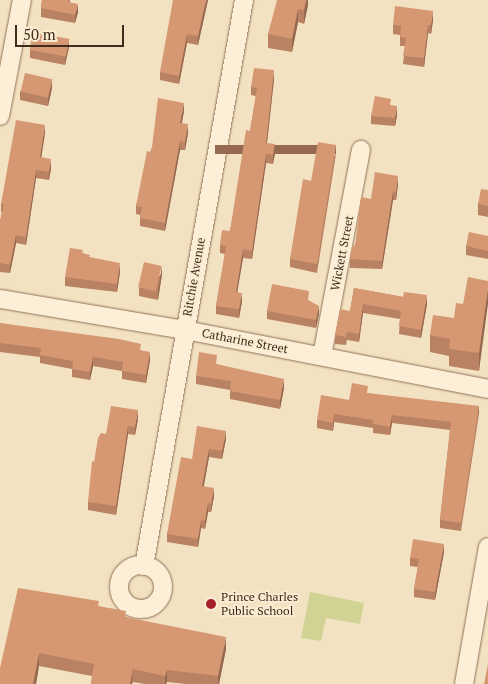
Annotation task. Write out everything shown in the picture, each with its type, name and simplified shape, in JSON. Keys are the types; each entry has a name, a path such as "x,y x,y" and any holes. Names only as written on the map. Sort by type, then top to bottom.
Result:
{"street":[{"path":"0,116 22,0"},
{"name":"Ritchie Avenue","path":"144,560 244,0"},
{"name":"Wickett Street","path":"322,356 361,150"},
{"name":"Catharine Street","path":"0,299 185,330 488,389"},
{"path":"464,684 488,547"}],"green space":[{"path":"310,592 364,603 360,624 326,618 321,641 301,638"}],"building":[{"path":"42,0 69,0 68,2 78,4 75,15 41,8"},
{"path":"173,0 206,0 198,36 187,34 179,76 160,72"},
{"path":"277,0 306,0 304,10 298,9 292,39 268,34"},
{"path":"395,6 433,11 431,25 428,25 424,58 403,56 406,38 400,37 401,26 393,25"},
{"path":"33,32 69,39 66,57 30,50"},
{"path":"254,68 274,70 266,143 275,144 273,155 266,154 252,251 243,249 236,292 242,293 239,309 216,306 226,246 220,245 222,230 230,231 246,130 250,131 257,88 251,87"},
{"path":"25,73 52,79 48,98 21,92"},
{"path":"375,96 391,99 390,105 397,106 395,118 371,116"},
{"path":"158,98 184,103 180,123 188,124 185,142 180,141 165,223 140,218 142,207 136,206 147,151 150,152 152,147"},
{"path":"16,120 45,125 40,157 51,159 49,172 36,170 26,237 16,235 10,265 0,263 0,221 4,204 1,204"},
{"path":"318,142 336,145 317,264 290,259 303,179 311,181"},
{"path":"375,172 398,176 396,192 393,191 382,261 350,259 352,246 355,246 361,197 371,199"},
{"path":"481,189 488,190 488,206 478,204"},
{"path":"469,232 488,236 488,251 466,246"},
{"path":"70,248 83,250 82,253 90,255 89,257 120,263 117,284 65,277"},
{"path":"144,262 162,266 156,291 138,287"},
{"path":"468,277 488,281 479,353 449,349 450,339 430,335 433,315 454,318 456,303 463,304"},
{"path":"272,284 309,291 308,300 319,306 316,320 267,311"},
{"path":"354,288 403,297 404,292 427,295 421,330 399,326 401,311 363,304 359,334 347,332 346,337 335,335 340,309 350,311"},
{"path":"0,323 119,339 141,344 140,350 150,352 146,375 122,371 123,362 93,357 90,372 72,369 73,361 40,355 41,348 0,343"},
{"path":"199,352 217,355 216,364 284,379 280,400 230,391 231,381 196,376"},
{"path":"352,383 368,386 367,393 479,406 461,523 440,520 451,422 392,415 390,427 373,424 373,420 334,414 333,423 317,420 321,395 349,400"},
{"path":"111,406 138,410 135,427 128,426 116,506 88,502 92,461 94,462 98,438 101,433 106,434"},
{"path":"197,426 226,431 222,451 209,449 202,486 214,488 211,504 208,503 205,521 201,520 198,539 167,534 181,457 192,459"},
{"path":"413,539 444,544 435,592 414,589 419,559 410,558"},
{"path":"18,588 99,601 98,606 126,611 125,617 226,637 218,676 167,670 165,676 133,669 130,684 91,684 94,664 39,653 33,684 0,684 0,668"},
{"path":"488,664 488,684 484,684"}],"place":[{"name":"Prince Charles Public School","path":"211,604"}]}
